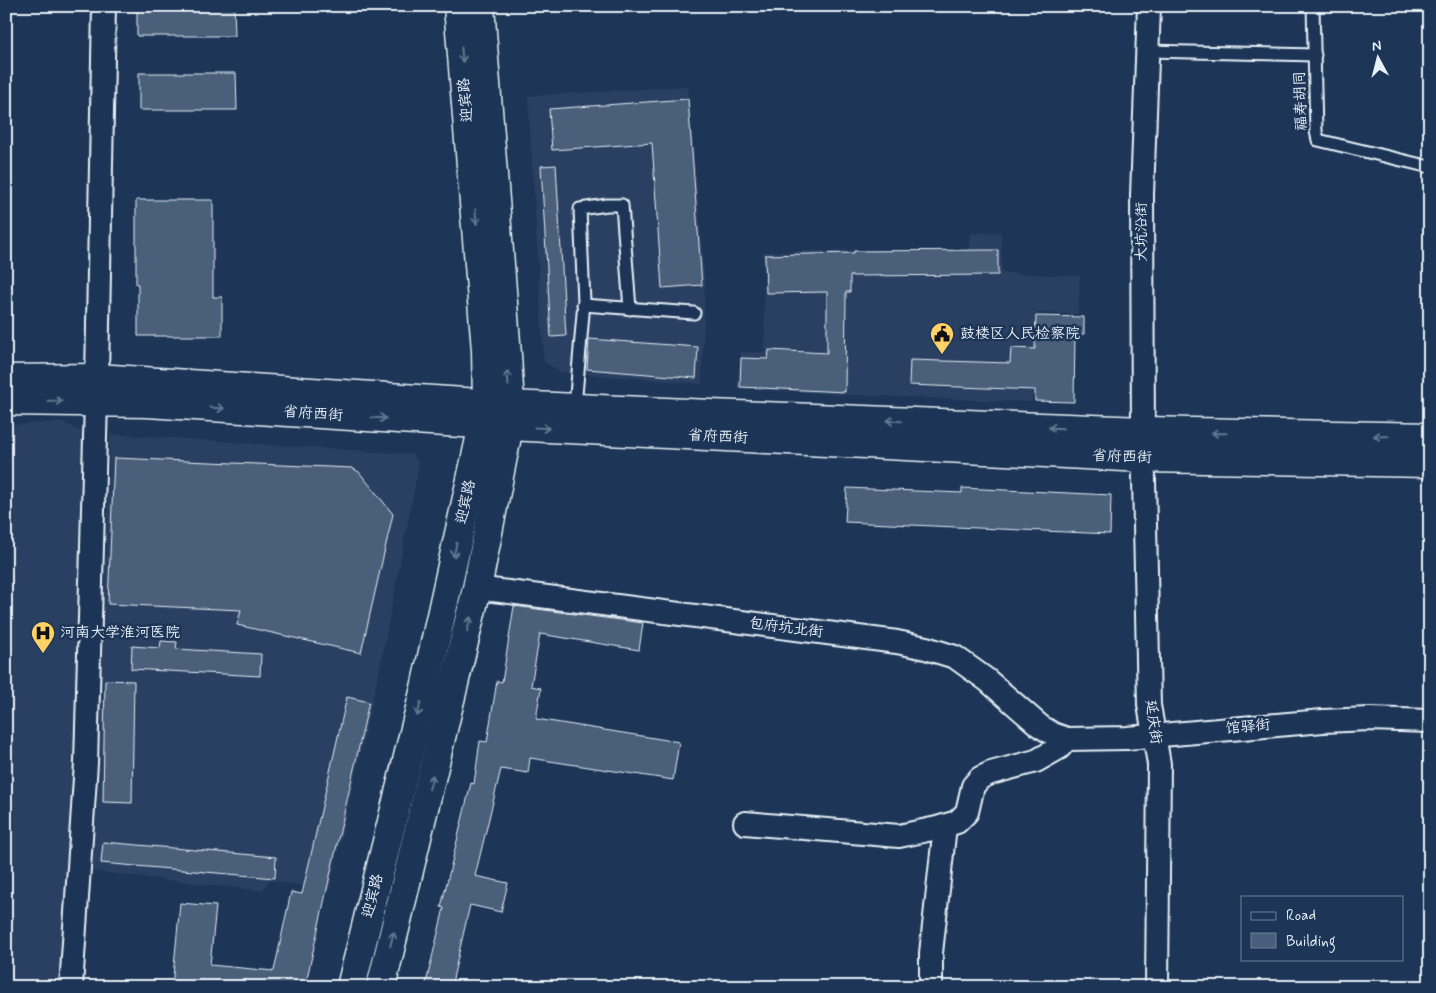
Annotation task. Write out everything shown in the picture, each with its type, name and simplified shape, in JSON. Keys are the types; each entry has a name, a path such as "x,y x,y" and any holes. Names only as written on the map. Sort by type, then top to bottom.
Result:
{"street":[{"path":"71,987 86,762 104,6"},
{"name":"迎宾路","path":"351,987 425,688 497,414 486,350 458,6"},
{"name":"迎宾路","path":"380,987 477,588 497,414 480,6"},
{"name":"大坑沿街","path":"1144,458 1142,195 1149,6"},
{"name":"省府西街","path":"6,379 96,389 1144,458 1430,463"},
{"name":"省府西街","path":"6,401 96,389"},
{"name":"省府西街","path":"497,414 575,407 1144,431 1430,437"},
{"name":"延庆街","path":"1144,458 1148,705 1159,764 1157,987"},
{"name":"包府坑北街","path":"477,588 897,642 926,648 955,657 987,680 1040,726 1053,734 1067,739"},
{"name":"馆驿街","path":"1067,739 1154,736 1332,720 1430,721"},
{"path":"745,823 899,836 945,826 957,822 968,812 974,786 980,778 991,773 1036,761 1059,748 1067,739"},
{"path":"931,987 931,953 945,826"}],"lane":[{"name":"福寿胡同","path":"1314,6 1318,140 1430,167"},
{"path":"1147,51 1314,55"},
{"path":"575,407 583,305 580,209 622,205 630,308"},
{"path":"583,305 694,313"}],"shaded area":[{"path":"688,86 705,281 702,384 561,372 544,362 528,96"},
{"name":"鼓楼区人民检察院","path":"1001,232 1002,273 1080,276 1078,314 1036,313 1032,402 848,395 737,388 741,352 765,352 763,252 969,250 970,233"},
{"name":"河南大学淮河医院","path":"63,422 87,435 71,872 62,987 6,987 6,425"},
{"path":"110,434 412,454 419,464 380,667 329,890 269,880 262,891 90,871 98,793"}],"building":[{"path":"137,6 234,6 235,36 137,36"},
{"path":"139,73 236,73 237,110 139,110"},
{"path":"688,99 702,285 662,288 652,143 552,150 549,109"},
{"path":"556,165 566,336 551,337 541,166"},
{"path":"136,200 213,200 213,297 222,297 222,336 138,336"},
{"path":"998,250 998,275 850,276 850,292 846,292 845,392 740,387 741,358 768,359 769,350 827,353 827,292 766,293 765,255 854,253 854,251"},
{"path":"1036,316 1084,317 1084,334 1075,334 1074,402 1035,401 1035,390 909,385 910,360 1010,363 1011,348 1035,349"},
{"path":"589,339 698,347 696,378 587,369"},
{"path":"114,458 352,468 359,472 393,514 361,653 237,625 241,610 108,604"},
{"path":"847,488 962,493 962,488 1111,495 1110,534 845,522"},
{"path":"514,606 643,623 639,650 540,634 531,686 541,688 536,719 679,742 673,780 530,758 528,773 501,769 475,876 508,883 501,912 470,905 451,987 425,987 444,908 441,907 471,783 474,784 480,741 487,742 497,681 502,682"},
{"path":"161,641 177,642 176,649 261,654 260,676 131,669 132,646 160,648"},
{"path":"105,680 134,681 132,803 103,802"},
{"path":"347,697 369,702 305,987 172,987 180,903 216,906 210,965 274,971 291,892 302,894"},
{"path":"103,842 276,857 275,878 101,863"}],"place":[{"name":"鼓楼区人民检察院","path":"942,355"},
{"name":"河南大学淮河医院","path":"43,654"}]}
